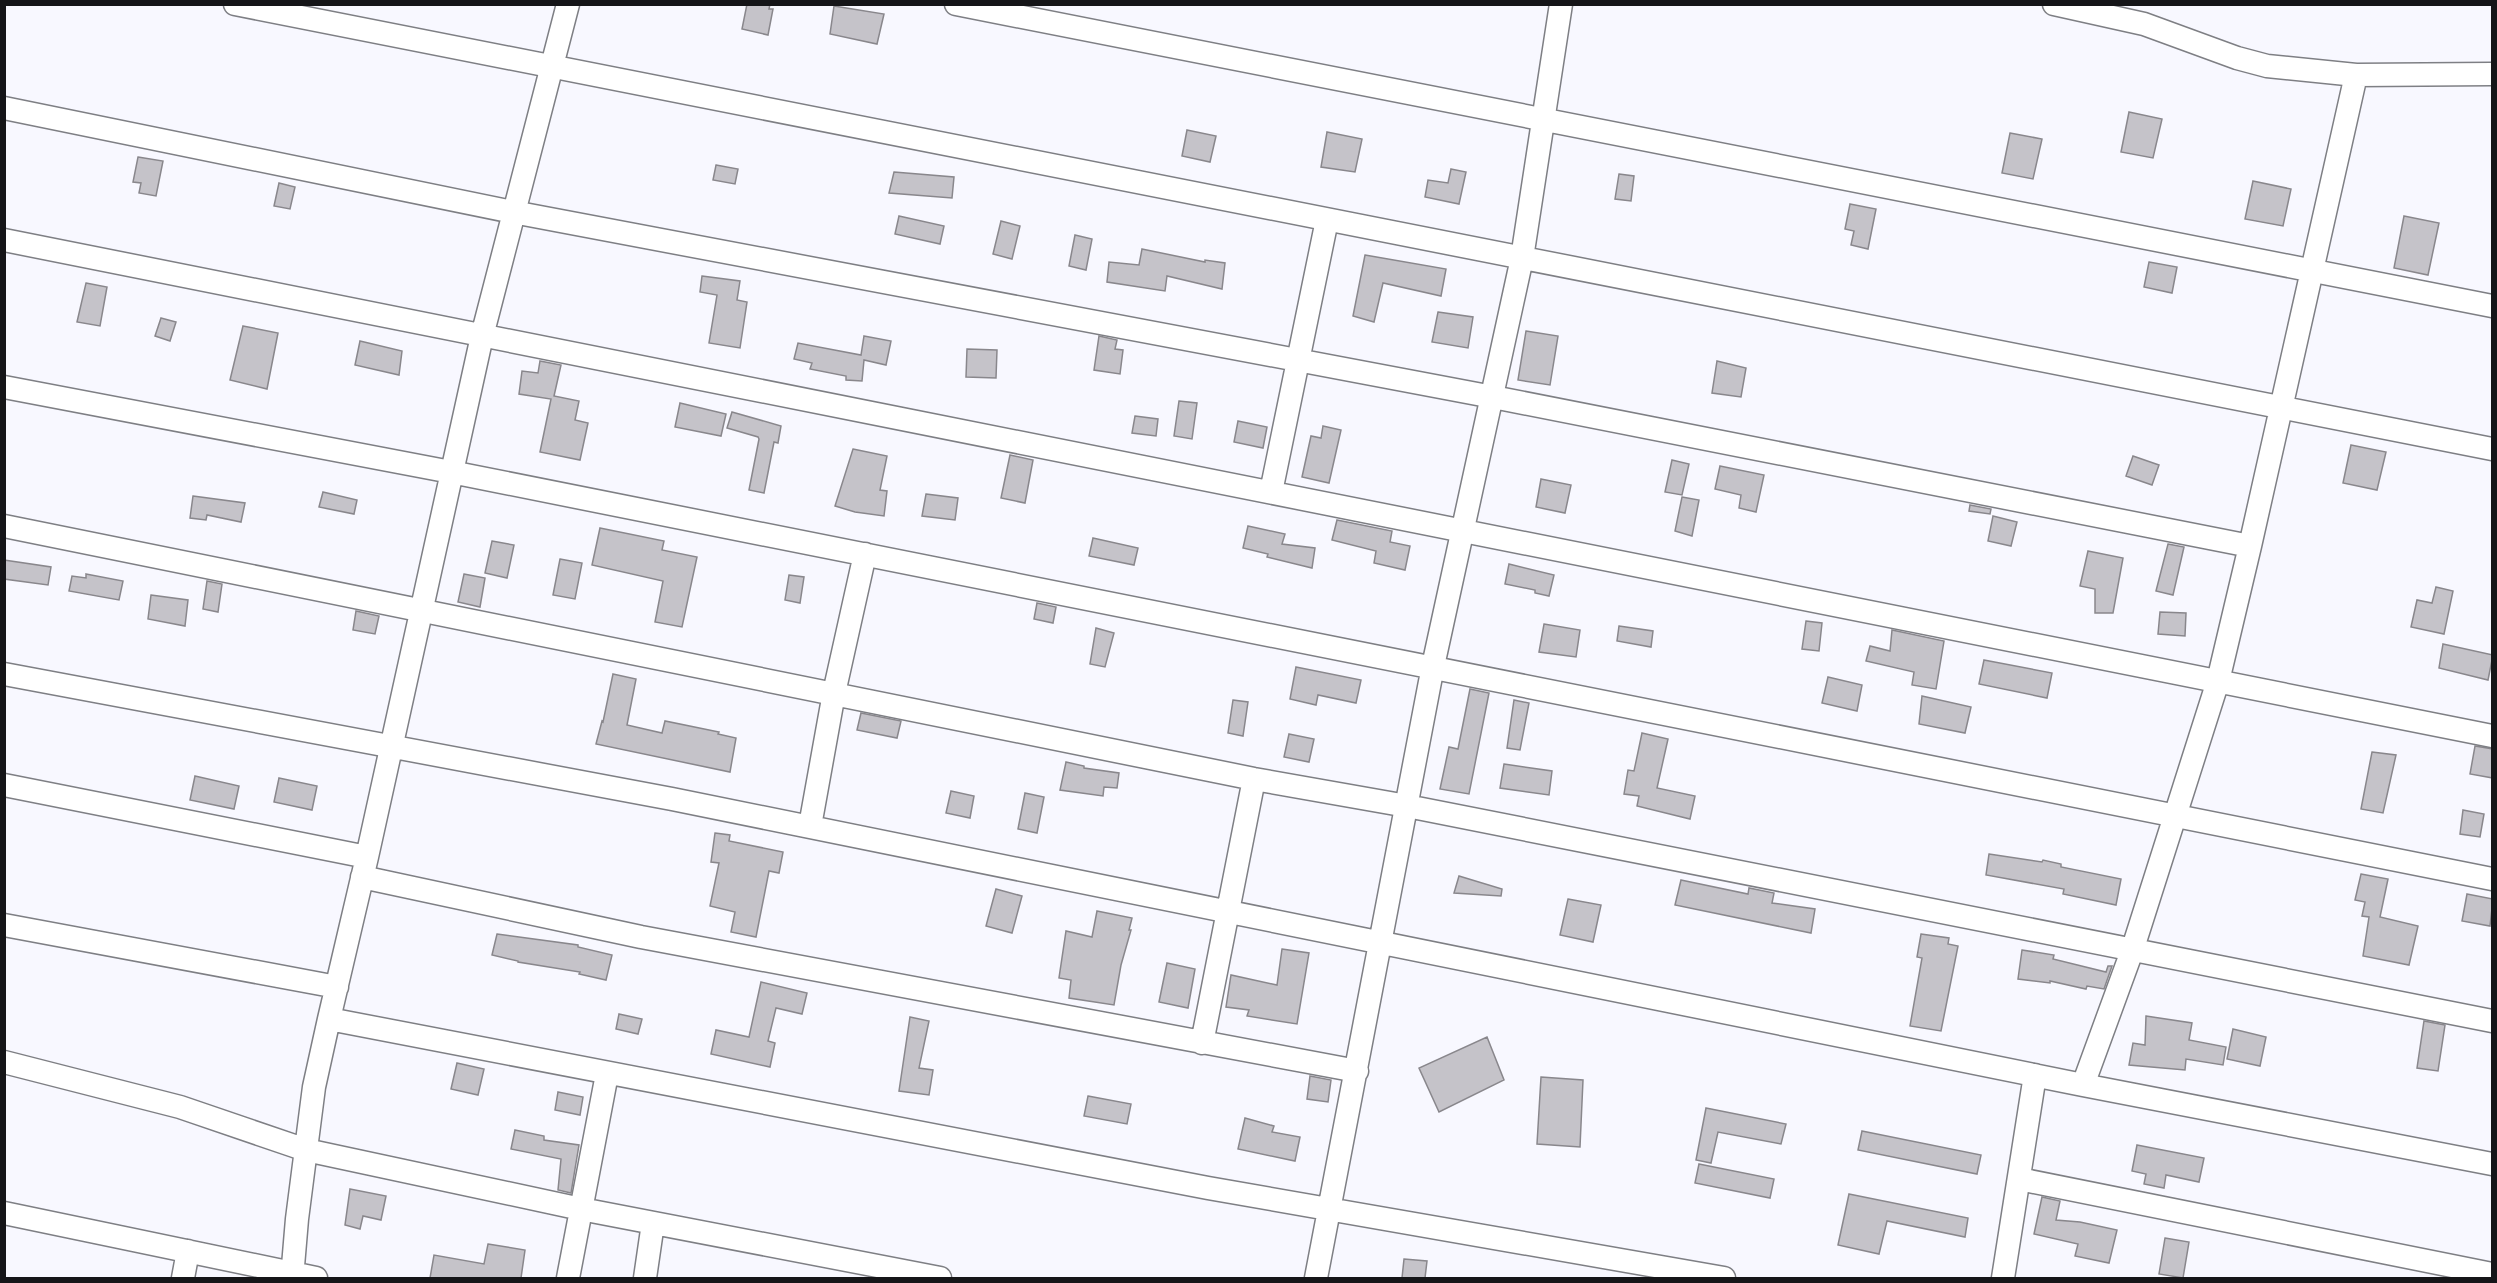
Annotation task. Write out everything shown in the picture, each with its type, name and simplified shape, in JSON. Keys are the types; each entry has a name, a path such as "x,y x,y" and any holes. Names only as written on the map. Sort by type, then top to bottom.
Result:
{"street":[{"path":"235,4 2493,449"},
{"path":"292,1275 314,1087 328,1019 482,336 568,4"},
{"path":"956,4 2493,306"},
{"path":"1316,1278 1433,666 1522,258 1561,4"},
{"path":"2054,4 2144,24 2237,58 2267,66 2356,75 2493,74"},
{"path":"2083,1085 2132,951 2218,681 2356,75"},
{"path":"4,108 513,212 1493,397 2250,546"},
{"path":"1271,492 1327,220"},
{"path":"4,240 2493,736"},
{"path":"4,387 451,472 1433,666 2493,879"},
{"path":"4,526 1254,779 1407,806 2493,1021"},
{"path":"810,826 834,693 865,554"},
{"path":"4,674 810,826 2083,1085 2493,1164"},
{"path":"1202,1043 1254,779"},
{"path":"4,785 364,867 641,937 1357,1071"},
{"path":"4,925 337,987"},
{"path":"328,1019 1208,1188 1724,1278"},
{"path":"4,1062 180,1107 306,1150 581,1209 940,1278"},
{"path":"568,1278 607,1074"},
{"path":"2003,1278 2035,1075"},
{"path":"2019,1179 2493,1274"},
{"path":"4,1213 315,1278"},
{"path":"645,1278 653,1223"},
{"path":"183,1278 188,1251"}],"building":[{"path":"747,4 770,4 769,9 773,9 768,35 742,29"},
{"path":"834,6 884,14 877,44 830,34"},
{"path":"2129,112 2162,119 2153,158 2121,152"},
{"path":"1187,130 1216,136 1210,162 1182,156"},
{"path":"1327,132 1362,139 1355,172 1321,167"},
{"path":"2010,133 2042,139 2033,179 2002,173"},
{"path":"138,157 163,161 156,196 139,193 141,183 133,182"},
{"path":"716,165 738,169 735,184 713,180"},
{"path":"1451,169 1466,172 1459,204 1425,197 1428,180 1448,183"},
{"path":"894,172 954,177 952,198 889,193"},
{"path":"1619,174 1634,176 1631,201 1615,199"},
{"path":"2253,181 2291,189 2283,226 2245,219"},
{"path":"279,183 295,187 290,209 274,206"},
{"path":"1850,204 1876,209 1868,249 1851,245 1854,231 1845,229"},
{"path":"899,216 944,226 940,244 895,234"},
{"path":"2404,216 2439,223 2428,275 2394,268"},
{"path":"1001,221 1020,226 1012,259 993,254"},
{"path":"1075,235 1092,239 1086,270 1069,266"},
{"path":"1142,249 1205,262 1205,260 1225,263 1222,289 1167,276 1165,291 1107,282 1109,262 1139,265"},
{"path":"1365,255 1446,269 1441,296 1383,283 1374,322 1353,316"},
{"path":"2149,262 2177,267 2172,293 2144,287"},
{"path":"702,276 740,281 737,300 747,302 740,348 709,343 717,295 700,292"},
{"path":"86,283 107,287 100,326 77,322"},
{"path":"1438,312 1473,317 1468,348 1432,342"},
{"path":"161,318 176,322 170,341 155,336"},
{"path":"243,326 278,333 267,389 230,380"},
{"path":"1526,331 1558,336 1550,385 1518,380"},
{"path":"864,336 891,341 886,365 864,360 862,381 846,380 846,376 810,369 812,363 794,359 798,343 861,355"},
{"path":"1099,336 1117,340 1115,349 1123,350 1120,374 1094,370"},
{"path":"360,341 402,351 399,375 355,365"},
{"path":"967,349 997,350 996,378 966,377"},
{"path":"540,361 561,365 554,396 579,401 575,420 588,423 580,460 540,452 551,399 519,394 522,371 538,373"},
{"path":"1717,361 1746,368 1741,397 1712,393"},
{"path":"1179,401 1197,403 1192,439 1174,436"},
{"path":"680,403 726,414 721,436 675,427"},
{"path":"732,412 781,426 778,443 774,442 764,493 749,490 759,439 727,428"},
{"path":"1135,416 1158,419 1156,436 1132,433"},
{"path":"1238,421 1267,427 1263,448 1234,442"},
{"path":"1323,426 1341,430 1329,483 1302,477 1311,436 1321,438"},
{"path":"2351,445 2386,452 2377,490 2343,483"},
{"path":"853,449 887,456 880,490 887,491 884,516 855,512 835,506"},
{"path":"1010,455 1033,460 1025,503 1001,498"},
{"path":"2133,456 2159,465 2152,485 2126,476"},
{"path":"1672,460 1689,464 1682,495 1665,492"},
{"path":"1720,466 1764,475 1756,512 1739,508 1741,495 1715,489"},
{"path":"1541,479 1571,485 1565,513 1536,507"},
{"path":"323,492 357,500 354,514 319,507"},
{"path":"926,494 958,498 955,520 922,516"},
{"path":"193,496 245,503 241,522 207,515 206,520 190,518"},
{"path":"1682,497 1699,500 1692,536 1675,531"},
{"path":"1970,505 1991,509 1990,514 1969,511"},
{"path":"1993,516 2017,522 2011,546 1988,541"},
{"path":"1337,520 1392,531 1390,542 1410,546 1405,570 1374,563 1376,551 1332,540"},
{"path":"1248,526 1285,534 1282,544 1315,548 1312,568 1267,557 1268,554 1243,548"},
{"path":"600,528 664,541 662,550 697,557 682,627 655,622 663,581 592,565"},
{"path":"1093,538 1138,548 1134,565 1089,556"},
{"path":"492,541 514,545 507,578 485,573"},
{"path":"2168,544 2184,547 2173,595 2156,591"},
{"path":"2088,551 2123,558 2113,613 2095,613 2095,589 2080,586"},
{"path":"560,559 582,563 575,599 553,595"},
{"path":"4,560 51,567 48,585 4,579"},
{"path":"1509,564 1554,575 1549,596 1535,593 1535,590 1505,584"},
{"path":"86,574 123,581 119,600 69,591 72,576 86,578"},
{"path":"464,574 485,578 480,607 458,602"},
{"path":"789,575 804,577 800,603 785,600"},
{"path":"207,581 222,584 218,612 203,609"},
{"path":"2436,587 2453,591 2444,634 2411,627 2417,600 2432,603"},
{"path":"151,595 188,600 185,626 148,619"},
{"path":"1037,603 1056,607 1053,623 1034,619"},
{"path":"356,611 379,616 375,634 353,630"},
{"path":"2160,612 2186,613 2185,636 2158,634"},
{"path":"1806,621 1822,623 1819,651 1802,649"},
{"path":"1544,624 1580,630 1576,657 1539,652"},
{"path":"1619,626 1653,631 1651,647 1617,641"},
{"path":"1096,628 1114,633 1105,667 1090,664"},
{"path":"1892,630 1944,641 1936,689 1912,685 1914,672 1866,661 1870,646 1890,651"},
{"path":"2443,644 2493,655 2488,680 2439,668"},
{"path":"1984,660 2052,673 2047,698 1979,684"},
{"path":"1296,667 1361,680 1356,703 1318,695 1316,705 1290,699"},
{"path":"613,674 636,679 627,725 662,733 665,721 719,732 718,734 736,738 730,772 596,744"},
{"path":"1828,677 1862,685 1857,711 1822,703"},
{"path":"1470,689 1489,693 1469,794 1440,789 1449,747 1458,749"},
{"path":"1922,696 1971,707 1965,733 1919,724"},
{"path":"1233,700 1248,702 1243,736 1228,733"},
{"path":"1514,700 1529,703 1520,750 1507,748"},
{"path":"861,713 901,721 897,738 857,730"},
{"path":"1642,733 1668,739 1657,788 1695,796 1690,819 1637,806 1639,796 1624,794 1628,770 1634,771"},
{"path":"1289,734 1314,739 1309,762 1284,757"},
{"path":"2475,746 2493,749 2493,778 2470,774"},
{"path":"2372,752 2396,755 2383,813 2361,809"},
{"path":"1066,762 1084,766 1084,768 1119,773 1117,788 1104,787 1103,796 1060,790"},
{"path":"1504,764 1552,771 1549,795 1500,788"},
{"path":"195,776 239,786 234,809 190,800"},
{"path":"279,778 317,786 312,810 274,802"},
{"path":"951,791 974,796 970,818 946,813"},
{"path":"1025,793 1044,797 1037,833 1018,829"},
{"path":"2463,810 2484,814 2480,837 2460,834"},
{"path":"715,833 730,835 729,841 783,852 779,873 769,871 756,937 731,932 735,912 710,906 719,863 711,862"},
{"path":"1989,854 2042,862 2043,860 2061,864 2061,867 2121,879 2116,905 2063,894 2064,889 1986,875"},
{"path":"2361,874 2388,879 2380,917 2418,926 2409,965 2363,956 2369,917 2362,916 2365,902 2355,900"},
{"path":"1459,876 1502,889 1501,896 1454,893"},
{"path":"1681,880 1748,894 1749,888 1774,893 1772,903 1815,909 1811,933 1675,905"},
{"path":"996,889 1022,896 1012,933 986,926"},
{"path":"2467,894 2493,899 2490,926 2462,921"},
{"path":"1568,899 1601,905 1593,942 1560,935"},
{"path":"1097,911 1132,918 1114,1005 1069,998 1071,980 1059,978 1066,931 1092,937"},
{"path":"497,934 578,945 578,947 612,955 606,980 579,974 580,972 518,962 492,955"},
{"path":"1921,934 1949,938 1948,944 1958,946 1941,1031 1910,1026 1922,958 1917,957"},
{"path":"1282,949 1309,953 1297,1024 1247,1016 1249,1010 1226,1007 1231,975 1277,985"},
{"path":"2022,950 2054,955 2053,959 2106,972 2108,966 2112,966 2104,989 2087,986 2086,989 2050,981 2050,983 2018,979"},
{"path":"1167,963 1195,969 1188,1008 1159,1002"},
{"path":"761,982 807,993 802,1014 776,1008 768,1041 775,1043 770,1067 711,1054 716,1030 749,1037"},
{"path":"619,1014 642,1019 638,1034 616,1029"},
{"path":"2146,1016 2192,1023 2189,1040 2226,1047 2223,1065 2186,1059 2185,1070 2129,1065 2133,1043 2145,1045"},
{"path":"910,1017 929,1021 919,1068 933,1070 929,1095 899,1091"},
{"path":"2424,1021 2445,1025 2438,1071 2417,1068"},
{"path":"2233,1029 2266,1037 2260,1066 2227,1059"},
{"path":"1487,1037 1504,1080 1439,1112 1419,1068"},
{"path":"457,1063 484,1069 478,1095 451,1089"},
{"path":"1310,1076 1331,1080 1328,1102 1307,1099"},
{"path":"1541,1077 1583,1080 1580,1147 1537,1144"},
{"path":"558,1092 583,1097 580,1115 555,1110"},
{"path":"1088,1096 1131,1104 1127,1124 1084,1116"},
{"path":"1706,1108 1786,1124 1781,1144 1718,1132 1711,1163 1696,1160"},
{"path":"1245,1118 1274,1126 1272,1132 1300,1137 1295,1161 1238,1149"},
{"path":"515,1130 544,1136 544,1140 579,1145 571,1193 558,1190 561,1159 511,1149"},
{"path":"1862,1131 1981,1155 1977,1174 1858,1150"},
{"path":"2137,1145 2204,1158 2199,1182 2166,1175 2164,1188 2144,1184 2146,1174 2132,1171"},
{"path":"1699,1164 1774,1179 1770,1198 1695,1183"},
{"path":"350,1189 386,1196 381,1220 363,1216 360,1229 345,1225"},
{"path":"1849,1194 1968,1218 1965,1237 1887,1221 1879,1254 1838,1245"},
{"path":"2042,1197 2060,1201 2056,1220 2080,1222 2117,1230 2109,1263 2075,1256 2078,1244 2034,1234"},
{"path":"2165,1238 2189,1242 2183,1278 2159,1274"},
{"path":"488,1244 525,1250 521,1278 430,1278 434,1255 484,1264"},
{"path":"1404,1259 1427,1261 1425,1278 1402,1278"}]}
